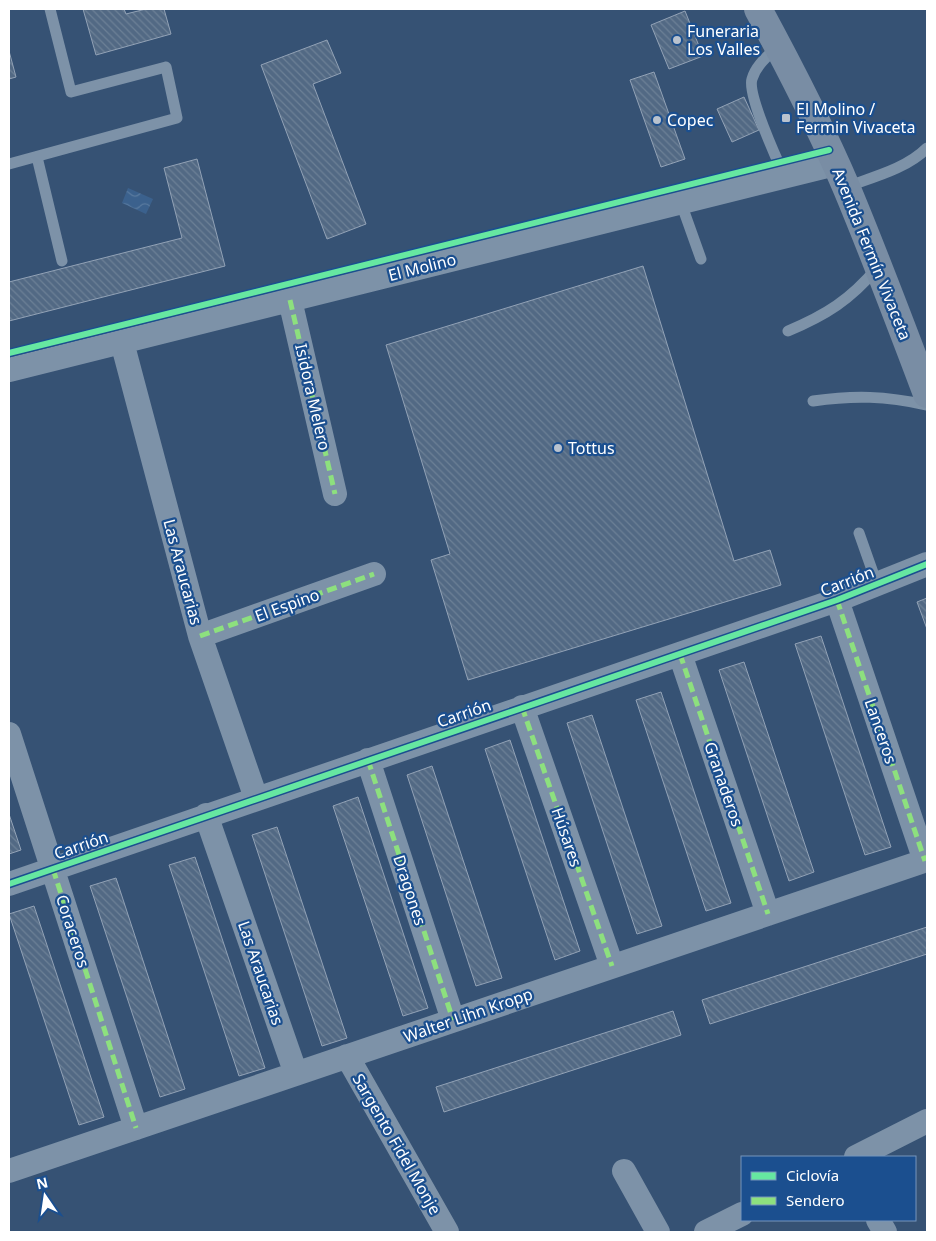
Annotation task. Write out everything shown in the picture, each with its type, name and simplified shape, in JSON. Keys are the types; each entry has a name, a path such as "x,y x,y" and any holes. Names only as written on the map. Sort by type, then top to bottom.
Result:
{"main road":[{"name":"Avenida Fermín Vivaceta","path":"758,9 816,121 841,176 879,266 927,394"}],"street":[{"name":"El Molino","path":"9,370 784,177 841,176"},
{"name":"Isidora Melero","path":"290,300 335,494"},
{"name":"Las Araucarias","path":"122,342 200,636 256,798"},
{"name":"Carrión","path":"9,884 837,600 927,564"},
{"name":"El Espino","path":"200,636 374,574"},
{"name":"Lanceros","path":"837,600 926,860"},
{"name":"Granaderos","path":"680,654 768,914"},
{"name":"Húsares","path":"522,707 612,966"},
{"name":"Coraceros","path":"9,734 136,1128"},
{"name":"Dragones","path":"368,760 453,1020"},
{"name":"Las Araucarias","path":"206,815 296,1074"},
{"name":"Walter Lihn Kropp","path":"9,1171 926,860"},
{"name":"Sargento Fidel Monje","path":"347,1056 447,1232"},
{"path":"858,1156 927,1121"},
{"path":"624,1170 658,1232"},
{"path":"706,1232 741,1214"},
{"path":"879,1221 885,1232"}],"lane":[{"path":"9,164 177,118 166,67 71,92 50,9"},
{"path":"778,46 757,67 751,81 753,96 784,177"},
{"path":"841,176 901,166 919,156 927,148"},
{"path":"37,157 62,261"},
{"path":"681,203 701,259"},
{"path":"788,331 815,319 839,305 861,287 879,266"},
{"path":"812,401 843,396 871,396 927,405"},
{"path":"859,532 877,584"}],"water":[{"path":"128,188 153,199 146,214 122,203"}],"building":[{"path":"83,9 124,9 126,14 146,9 164,9 171,34 96,55"},
{"name":"Funeraria Los Valles","path":"685,11 703,56 669,69 651,25"},
{"path":"327,40 341,73 313,84 366,224 327,239 261,65"},
{"path":"9,51 16,77 9,79"},
{"name":"Copec","path":"654,72 685,159 661,167 630,80"},
{"name":"Copec","path":"744,97 759,130 732,142 717,109"},
{"path":"197,159 225,266 9,321 9,282 182,238 164,168"},
{"name":"Tottus","path":"643,266 734,561 770,550 781,585 468,680 431,560 450,554 386,345"},
{"path":"927,598 927,629 917,602"},
{"path":"821,636 891,847 865,855 795,644"},
{"path":"744,662 814,872 789,881 719,670"},
{"path":"661,692 731,903 706,911 636,700"},
{"path":"592,715 662,926 637,934 567,723"},
{"path":"510,740 580,951 555,960 485,749"},
{"path":"432,766 502,978 476,986 407,775"},
{"path":"358,797 428,1008 403,1016 333,806"},
{"path":"9,814 21,850 9,854"},
{"path":"277,827 347,1038 322,1046 252,835"},
{"path":"195,857 265,1068 239,1076 169,865"},
{"path":"116,878 185,1089 160,1097 90,886"},
{"path":"34,906 104,1117 79,1125 9,914"},
{"path":"927,927 927,954 710,1024 702,1000"},
{"path":"673,1011 681,1035 444,1112 436,1087"}],"marked path":[{"path":"290,300 335,494"},
{"path":"200,636 374,574"},
{"path":"837,600 925,861"},
{"path":"680,654 768,914"},
{"path":"522,707 612,966"},
{"path":"368,760 453,1020"},
{"path":"53,869 136,1128"}],"cycle path":[{"path":"9,353 829,150"},
{"path":"9,884 837,600 927,564"}],"place":[{"name":"Funeraria Los Valles","path":"677,40"},
{"name":"El Molino / Fermin Vivaceta","path":"786,118"},
{"name":"Copec","path":"657,120"},
{"name":"Tottus","path":"558,448"}]}
